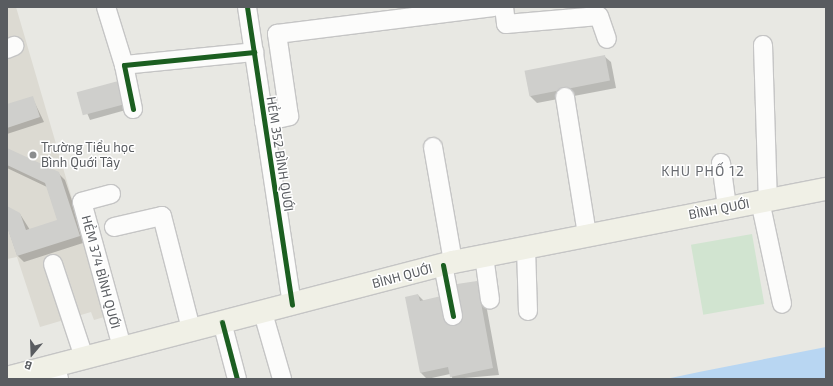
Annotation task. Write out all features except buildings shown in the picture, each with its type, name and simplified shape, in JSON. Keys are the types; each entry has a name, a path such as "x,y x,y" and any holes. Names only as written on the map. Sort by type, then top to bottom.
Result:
{"main road":[{"name":"BÌNH QUỚI","path":"7,378 57,372 84,357 191,329 263,313 448,263 526,248 587,234 826,189"}],"street":[{"path":"106,7 124,64 133,109"},
{"name":"HẺM 352 BÌNH QUỚI","path":"247,7 292,305"},
{"path":"264,122 290,116 277,34 493,7"},
{"path":"504,7 506,24 599,16 607,39"},
{"path":"763,45 764,201 782,304"},
{"path":"124,64 254,52"},
{"path":"565,96 587,234"},
{"path":"433,147 448,263 453,316"},
{"path":"721,163 727,208"},
{"name":"HẺM 374 BÌNH QUỚI","path":"111,194 82,202 122,347"},
{"path":"114,227 162,216 191,329"},
{"path":"526,248 528,311"},
{"path":"484,256 490,300"},
{"path":"53,264 84,357"},
{"path":"263,313 282,379"},
{"path":"222,322 237,379"}],"shaded area":[{"name":"Trường Tiểu học Bình Quới Tây","path":"7,7 16,7 85,243 111,315 94,320 91,312 40,327 17,257 7,259"}],"green space":[{"path":"752,234 764,304 703,315 691,245"}],"water":[{"path":"826,347 826,379 666,379 699,372"}],"cycle path":[{"path":"247,7 292,305"},
{"path":"133,109 124,65 254,52"},
{"path":"443,265 453,316"},
{"path":"222,322 237,379"}],"place":[{"name":"Trường Tiểu học Bình Quới Tây","path":"33,155"}],"district":[{"name":"KHU PHỐ 12","path":"703,171"}]}
